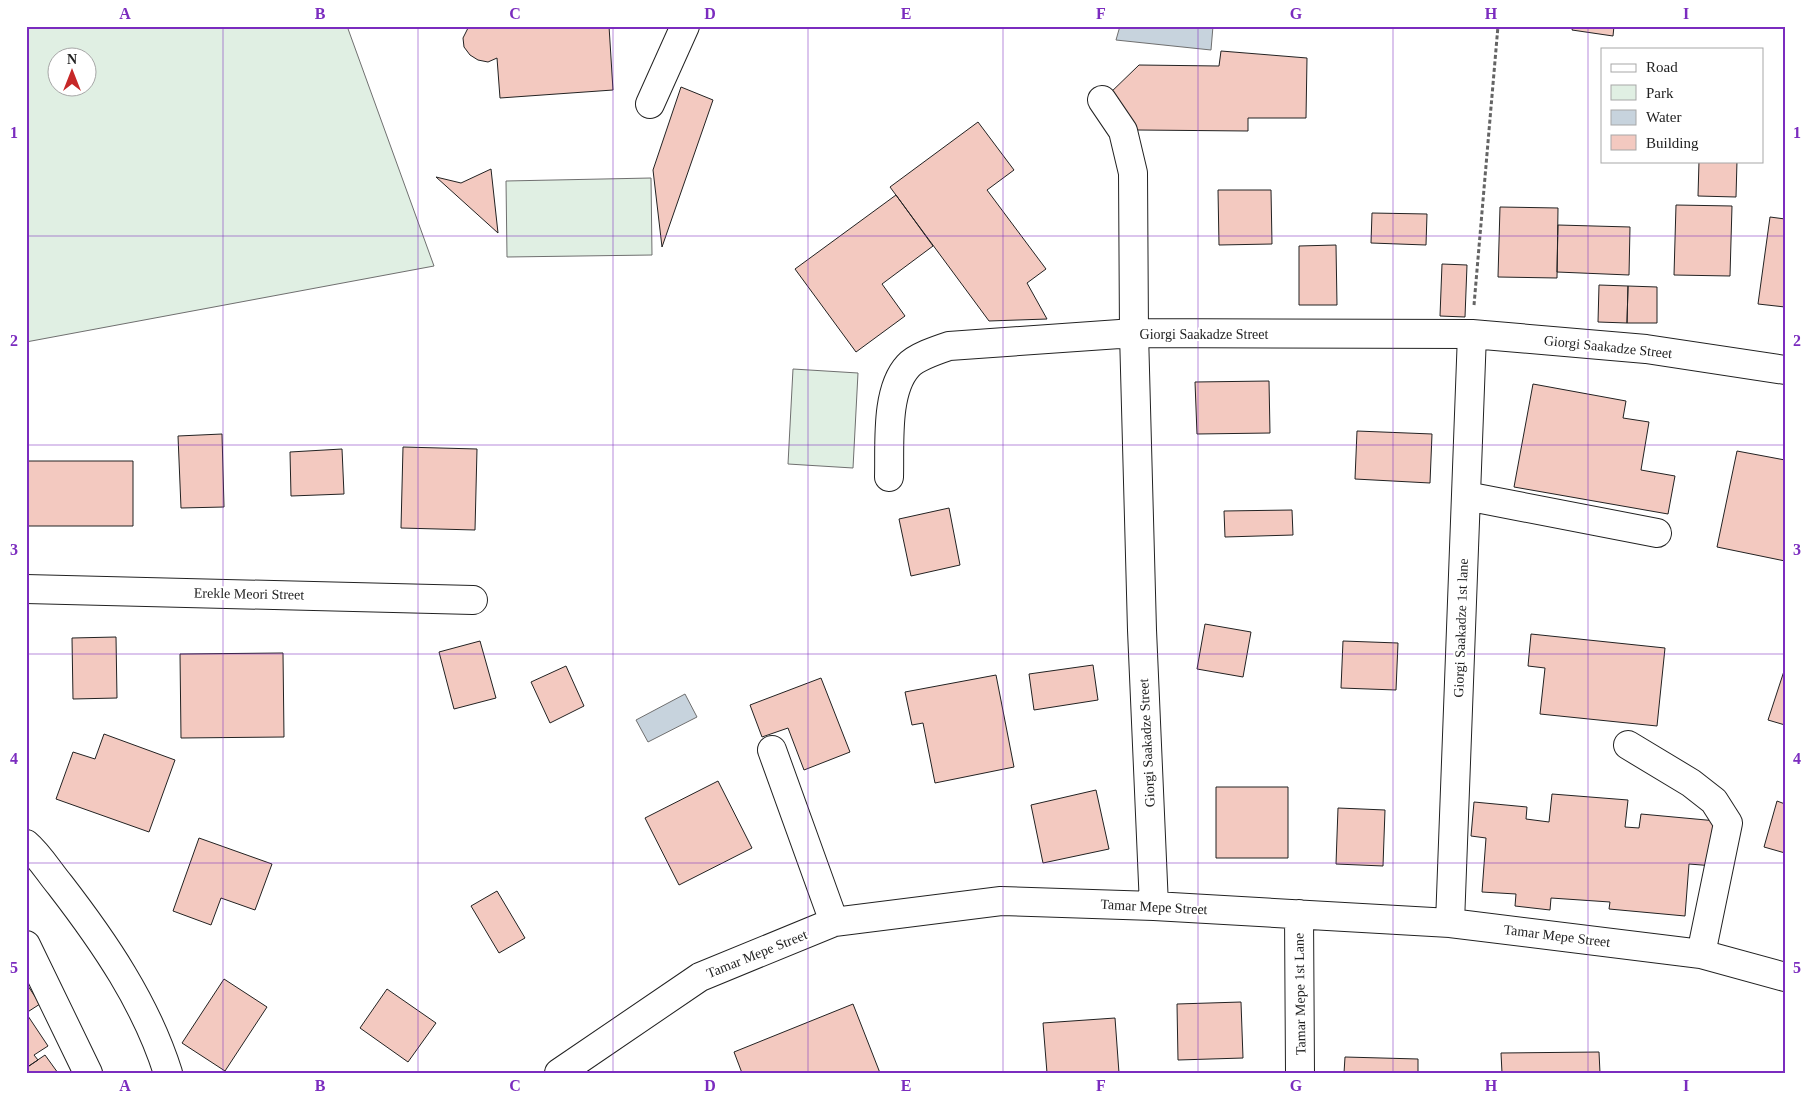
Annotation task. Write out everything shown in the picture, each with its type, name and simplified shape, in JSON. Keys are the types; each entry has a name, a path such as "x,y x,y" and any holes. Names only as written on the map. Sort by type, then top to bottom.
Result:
{"street":[{"path":"650,104 685,26"},
{"path":"889,477 892,413 896,384 908,365 932,351 949,346 1134,332 1133,173 1122,131 1102,100"},
{"name":"Giorgi Saakadze Street","path":"1154,906 1142,630 1134,332 1472,334 1646,350 1785,370"},
{"name":"Giorgi Saakadze 1st lane","path":"1450,923 1472,334"},
{"path":"1466,496 1657,532"},
{"name":"Erekle Meori Street","path":"26,588 473,600"},
{"path":"1628,744 1691,783 1714,801 1728,823 1701,954"},
{"path":"772,750 834,922"},
{"path":"26,844 87,920 133,991 161,1052 168,1073"},
{"name":"Tamar Mepe Street","path":"559,1073 700,977 834,922 1001,901 1154,906 1450,923 1701,954 1785,977"},
{"name":"Tamar Mepe 1st Lane","path":"1299,914 1300,1073"},
{"path":"26,945 88,1073"}],"path":[{"path":"1472,334 1498,26"}],"green space":[{"path":"26,26 347,26 434,266 26,342"},
{"path":"651,178 652,255 507,257 506,181"},
{"path":"793,369 858,373 853,468 788,464"}],"water":[{"path":"1120,26 1213,26 1211,50 1116,40"},
{"path":"685,694 697,717 648,742 636,720"}],"building":[{"path":"469,26 501,26 503,28 529,26 609,26 613,90 500,98 497,58 488,62 478,60 470,55 464,47 463,38"},
{"path":"1573,26 1614,26 1613,36 1572,30"},
{"path":"1221,51 1307,58 1306,118 1248,118 1248,131 1138,130 1107,96 1139,65 1219,66"},
{"path":"681,87 713,100 662,247 653,170"},
{"path":"978,122 1014,170 987,190 1046,269 1027,283 1047,319 989,321 890,187"},
{"path":"1699,162 1737,162 1736,197 1698,196"},
{"path":"491,169 498,233 436,177 461,183"},
{"path":"1218,190 1271,190 1272,244 1219,245"},
{"path":"896,195 933,246 882,284 905,316 856,352 795,269"},
{"path":"1676,205 1732,206 1730,276 1674,275"},
{"path":"1500,207 1558,208 1557,278 1498,277"},
{"path":"1372,213 1427,214 1426,245 1371,243"},
{"path":"1770,217 1785,219 1785,307 1758,304"},
{"path":"1558,225 1630,227 1629,275 1557,272"},
{"path":"1336,245 1337,305 1299,305 1299,246"},
{"path":"1442,264 1467,265 1465,317 1440,316"},
{"path":"1599,285 1628,286 1627,323 1598,322"},
{"path":"1628,286 1657,287 1657,323 1627,323"},
{"path":"1269,381 1270,433 1197,434 1195,382"},
{"path":"1533,384 1626,401 1623,418 1649,422 1641,470 1675,476 1668,514 1514,487"},
{"path":"1357,431 1432,434 1430,483 1355,479"},
{"path":"222,434 224,507 181,508 178,436"},
{"path":"403,447 477,449 475,530 401,528"},
{"path":"342,449 344,494 291,496 290,452"},
{"path":"1737,451 1785,460 1785,561 1717,547"},
{"path":"26,461 133,461 133,526 26,526"},
{"path":"949,508 960,565 911,576 899,519"},
{"path":"1292,510 1293,535 1225,537 1224,511"},
{"path":"1205,624 1251,632 1243,677 1197,669"},
{"path":"1531,634 1665,648 1657,726 1540,714 1545,668 1528,666"},
{"path":"116,637 117,698 73,699 72,638"},
{"path":"480,641 496,698 454,709 439,652"},
{"path":"1343,641 1398,643 1396,690 1341,688"},
{"path":"283,653 284,737 181,738 180,654"},
{"path":"1093,665 1098,700 1034,710 1029,674"},
{"path":"566,666 584,706 550,723 531,682"},
{"path":"1785,668 1785,725 1768,720"},
{"path":"996,675 1014,767 935,783 923,723 912,725 905,692"},
{"path":"821,678 850,752 804,770 788,728 762,737 750,705"},
{"path":"104,734 175,760 149,832 56,799 73,752 95,759"},
{"path":"718,781 752,848 679,885 645,818"},
{"path":"1216,787 1288,787 1288,858 1216,858"},
{"path":"1096,790 1109,849 1043,863 1031,805"},
{"path":"1552,794 1628,800 1625,827 1639,828 1641,814 1717,821 1714,866 1689,864 1685,916 1609,909 1610,902 1551,898 1550,910 1515,906 1516,894 1482,892 1486,838 1471,836 1474,802 1527,807 1526,819 1549,822"},
{"path":"1777,801 1785,804 1785,853 1764,847"},
{"path":"1338,808 1385,810 1383,866 1336,864"},
{"path":"199,838 272,864 255,910 221,898 211,925 173,911"},
{"path":"497,891 525,938 499,953 471,906"},
{"path":"224,979 267,1007 225,1071 182,1043"},
{"path":"26,983 40,1004 26,1013"},
{"path":"387,989 436,1023 408,1062 360,1028"},
{"path":"1241,1002 1243,1058 1178,1060 1177,1004"},
{"path":"853,1004 880,1073 742,1073 734,1052"},
{"path":"26,1013 48,1046 34,1055 38,1060 26,1068"},
{"path":"1115,1018 1119,1073 1047,1073 1043,1023"},
{"path":"1599,1052 1600,1073 1502,1073 1501,1053"},
{"path":"45,1055 58,1073 26,1073 26,1068"},
{"path":"1345,1057 1418,1059 1418,1073 1344,1073"}]}
